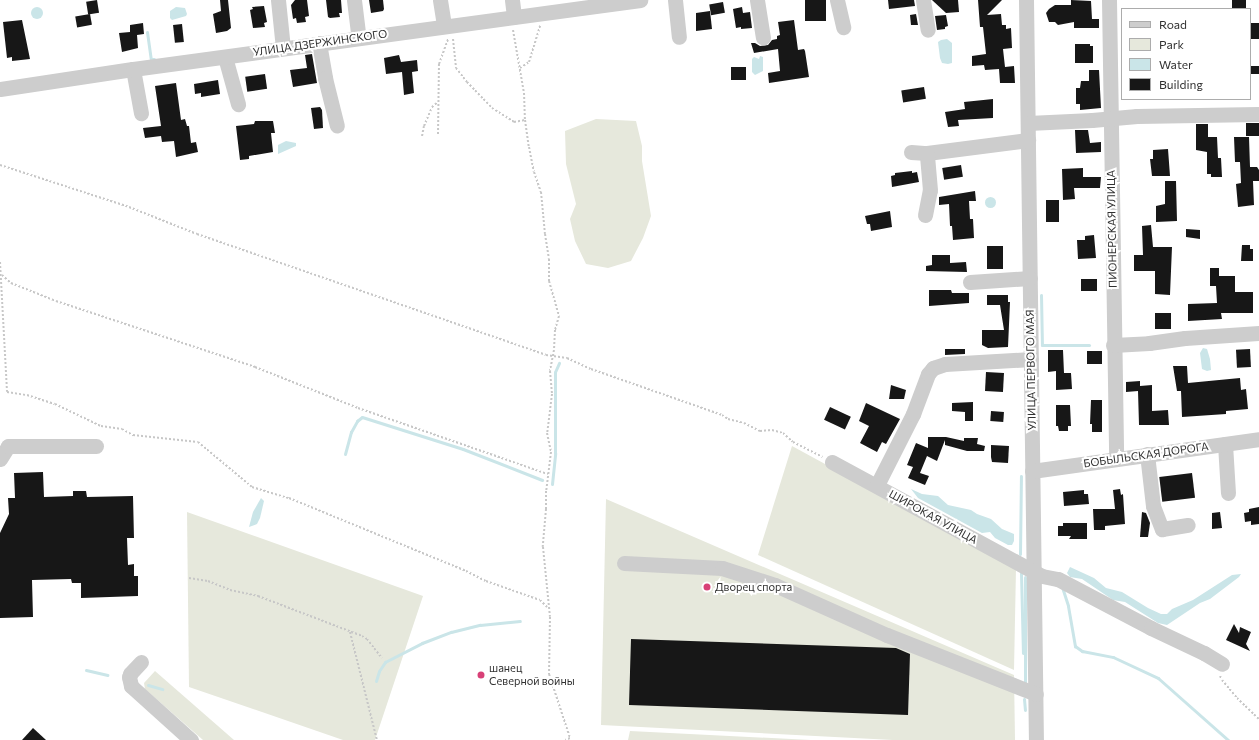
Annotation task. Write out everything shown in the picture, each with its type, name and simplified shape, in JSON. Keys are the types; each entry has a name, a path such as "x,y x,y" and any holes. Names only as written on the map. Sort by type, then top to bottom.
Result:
{"street":[{"path":"278,0 284,48"},
{"path":"354,0 359,38"},
{"path":"440,0 449,31"},
{"path":"512,0 514,17"},
{"name":"УЛИЦА ДЗЕРЖИНСКОГО","path":"0,89 320,43 359,38 449,31 514,17 640,0"},
{"path":"675,0 679,37"},
{"path":"757,0 763,38"},
{"path":"837,0 843,27"},
{"path":"923,0 928,30"},
{"name":"УЛИЦА ПЕРВОГО МАЯ","path":"1026,0 1036,740"},
{"name":"ПИОНЕРСКАЯ УЛИЦА","path":"1109,0 1116,46 1111,118 1113,345 1116,459"},
{"path":"320,43 325,78 337,126"},
{"path":"225,56 238,104"},
{"path":"133,69 141,113"},
{"path":"1028,122 1144,116 1259,114"},
{"path":"911,152 927,153 1028,140"},
{"path":"925,215 930,190 927,153"},
{"path":"970,282 1030,278"},
{"path":"1113,345 1259,333"},
{"path":"877,485 913,414 928,374 933,368 946,364 1031,360"},
{"name":"БОБЫЛЬСКАЯ ДОРОГА","path":"1032,471 1259,439"},
{"path":"1225,444 1228,493"},
{"path":"0,459 8,446 96,446"},
{"path":"1147,454 1153,506 1162,529 1188,525"},
{"name":"ШИРОКАЯ УЛИЦА","path":"832,462 877,485 917,509 1042,576 1058,579 1218,662"},
{"path":"624,564 722,568 775,584 887,635 1036,694"},
{"path":"141,662 130,674 129,678 131,686 191,740"}],"path":[{"path":"520,68 529,62 535,45 540,25 539,14"},
{"path":"514,17 514,34 524,92 525,120 534,172 541,192 549,259 550,282 558,312 550,371 552,394 547,427 551,452 543,547 547,575 548,608 550,618 549,674 570,738 565,740"},
{"path":"438,134 439,64 449,31"},
{"path":"449,31 456,68 467,82 492,108 514,122 525,120"},
{"path":"422,136 424,126 432,107 438,102"},
{"path":"0,165 129,207 197,234 540,351 546,355 567,358 591,369 722,415 760,431 772,430 783,433 793,442 832,462"},
{"path":"0,262 7,392 27,395 55,404 101,426 122,429 133,435 198,442 252,487 288,498 466,571 486,582 540,600 548,608"},
{"path":"1,274 11,283 56,301 255,367 358,408 548,474"},
{"path":"189,578 208,581 230,590 258,596 367,639 382,658"},
{"path":"350,632 378,740"},
{"path":"1218,662 1222,680 1237,698 1259,719"}],"green space":[{"path":"596,119 636,121 642,146 642,161 651,216 643,238 631,261 608,268 586,264 575,241 570,219 576,204 566,164 565,131"},
{"path":"792,446 1016,568 1014,670 758,555"},
{"name":"Дворец спорта","path":"606,499 1014,675 1015,740 893,740 601,725"},
{"path":"187,512 423,596 375,740 343,740 189,687"},
{"path":"155,671 234,740 203,740 145,689 144,683"},
{"path":"630,731 811,740 628,740"}],"water":[{"path":"35,7 39,7 43,13 39,19 35,19 31,15 31,11"},
{"path":"176,7 185,8 187,14 186,16 172,20 170,18 170,11"},
{"path":"947,39 952,43 952,63 948,64 942,63 938,42"},
{"path":"760,56 763,57 763,71 755,75 752,72 752,59 754,57 759,59"},
{"path":"286,141 296,143 296,146 278,154 278,145"},
{"path":"990,196 994,198 996,202 994,206 990,208 986,206 984,202 986,198"},
{"path":"1203,348 1207,349 1211,370 1207,371 1202,369 1200,353"},
{"path":"911,489 922,494 938,496 948,505 971,510 991,519 1002,529 1014,534 1014,541 1012,545 1008,545 995,538 990,532 982,533 918,498"},
{"path":"261,498 264,501 260,518 257,524 249,527 253,512"},
{"path":"1070,567 1094,578 1106,588 1122,592 1161,614 1167,614 1172,609 1193,600 1232,575 1241,574 1210,599 1200,603 1167,625 1158,623 1125,602 1113,600 1082,579 1070,577 1067,573"}],"building":[{"path":"97,0 99,13 88,15 86,2"},
{"path":"220,0 228,0 231,28 227,31 216,33 213,14 221,11"},
{"path":"295,0 307,0 309,16 305,17 306,22 297,23 296,18 293,19 291,5"},
{"path":"326,0 341,0 342,13 339,13 340,17 328,17"},
{"path":"369,0 383,0 383,11 371,13"},
{"path":"805,0 826,0 826,21 805,21"},
{"path":"888,0 914,0 915,6 889,9"},
{"path":"932,0 958,0 959,12 946,13"},
{"path":"978,0 1002,0 987,15 1001,14 1002,25 1006,25 1006,29 1011,28 1012,48 1003,49 1005,67 1014,66 1015,83 1000,83 999,69 985,70 984,65 972,66 972,56 986,54 983,27 980,27"},
{"path":"1071,0 1091,1 1092,19 1099,19 1099,28 1074,28 1074,22 1058,25 1055,22 1049,22 1046,13 1049,9 1055,5 1071,5"},
{"path":"1232,0 1246,0 1246,8 1232,8"},
{"path":"723,2 725,13 711,15 709,4"},
{"path":"264,6 267,22 264,23 265,27 253,28 250,10 253,9 252,7"},
{"path":"742,7 743,13 750,12 752,28 736,28 733,9"},
{"path":"710,11 712,29 696,31 696,13"},
{"path":"90,14 92,25 77,27 75,17"},
{"path":"916,14 918,25 911,25 910,15"},
{"path":"946,15 948,26 945,27 945,29 937,30 935,16"},
{"path":"22,20 30,59 12,61 12,57 7,58 3,22"},
{"path":"794,20 798,50 804,49 805,51 809,77 769,83 768,73 780,71 778,49 754,53 751,43 755,43 760,46 768,45 772,40 777,39 777,36 780,35 778,22"},
{"path":"143,23 144,34 137,35 138,48 122,52 119,33 130,32 130,25"},
{"path":"1251,23 1259,23 1259,39 1251,39"},
{"path":"182,24 184,42 175,43 173,25"},
{"path":"1075,44 1090,44 1090,46 1093,46 1093,63 1075,63"},
{"path":"312,54 317,83 293,87 290,70 307,68 305,55"},
{"path":"399,55 401,62 417,60 418,71 412,72 414,93 404,95 402,72 386,74 384,58"},
{"path":"1251,66 1259,66 1259,74 1251,74"},
{"path":"731,67 746,67 746,80 731,80"},
{"path":"1089,70 1099,70 1101,108 1080,110 1080,104 1076,104 1076,88 1080,88 1081,81 1089,81"},
{"path":"265,74 267,89 247,92 245,77"},
{"path":"218,80 220,94 201,97 201,93 195,94 194,84"},
{"path":"176,83 181,120 185,119 187,126 189,126 191,143 196,142 198,152 176,157 174,141 162,142 161,136 145,138 143,128 161,126 155,86"},
{"path":"924,87 926,99 903,102 901,91"},
{"path":"993,99 993,118 958,120 959,126 948,127 945,112 965,109 964,102"},
{"path":"320,107 322,110 323,128 314,129 311,108"},
{"path":"255,121 273,121 275,133 271,133 273,152 249,156 249,159 240,160 236,126 254,124"},
{"path":"1246,123 1259,123 1259,136 1246,136"},
{"path":"1196,124 1208,124 1208,137 1217,137 1218,158 1221,158 1222,177 1211,177 1211,174 1207,174 1207,152 1196,150"},
{"path":"1075,130 1088,130 1090,143 1101,142 1101,152 1076,153"},
{"path":"1234,137 1249,137 1250,167 1257,167 1259,170 1259,181 1253,181 1254,205 1238,207 1236,184 1241,183 1240,162 1235,162"},
{"path":"1168,149 1170,176 1152,176 1150,159 1153,159 1153,150"},
{"path":"961,165 963,177 944,180 942,168"},
{"path":"1083,168 1083,177 1101,177 1100,188 1074,188 1075,199 1063,200 1062,169"},
{"path":"912,171 912,173 917,172 919,182 892,187 891,176 895,175 895,173"},
{"path":"1165,181 1176,181 1177,221 1156,222 1156,206 1165,204"},
{"path":"975,191 976,201 969,201 970,219 973,219 974,238 953,240 952,226 950,226 949,204 939,205 939,197"},
{"path":"1046,200 1059,200 1059,222 1046,222"},
{"path":"890,211 892,227 871,231 870,224 867,224 865,216"},
{"path":"1151,225 1153,247 1172,247 1170,295 1155,294 1155,271 1134,271 1134,255 1143,255 1142,226"},
{"path":"1186,229 1200,230 1200,239 1186,237"},
{"path":"1094,235 1096,258 1078,259 1077,240 1085,240 1085,236"},
{"path":"1242,245 1250,245 1250,249 1253,249 1253,261 1241,261"},
{"path":"987,246 1003,246 1003,269 987,269"},
{"path":"932,255 950,255 950,263 966,262 967,272 926,271 926,266 932,265"},
{"path":"1210,268 1219,268 1219,276 1235,276 1235,292 1253,292 1253,313 1221,313 1222,319 1188,321 1188,304 1217,303 1216,286 1210,286"},
{"path":"1081,279 1097,279 1097,291 1081,291"},
{"path":"929,290 951,290 952,293 969,293 969,303 929,306"},
{"path":"987,295 1008,295 1008,302 1010,302 1008,347 988,348 982,345 982,330 1004,330 1000,305 987,305"},
{"path":"1155,313 1171,313 1171,329 1155,329"},
{"path":"945,349 965,349 965,354 945,355"},
{"path":"1250,349 1251,367 1237,368 1236,350"},
{"path":"1048,350 1063,350 1064,373 1071,373 1072,389 1056,390 1056,371 1048,372"},
{"path":"1087,351 1102,351 1102,364 1087,364"},
{"path":"1173,366 1187,366 1188,383 1240,378 1241,390 1246,389 1248,409 1226,411 1226,414 1182,417 1181,391 1177,391"},
{"path":"986,372 1004,373 1003,392 985,391"},
{"path":"1140,381 1140,386 1152,385 1152,411 1168,410 1169,425 1139,425 1138,391 1126,392 1126,382"},
{"path":"891,385 906,390 904,399 889,399"},
{"path":"1091,400 1102,400 1102,432 1092,432 1092,424 1090,424"},
{"path":"973,402 973,421 965,421 965,412 952,411 952,403"},
{"path":"866,403 900,419 886,444 882,442 877,452 860,443 869,426 859,421"},
{"path":"1056,405 1070,405 1071,426 1068,426 1068,431 1059,431 1058,426 1056,426"},
{"path":"830,407 851,417 845,429 824,420"},
{"path":"991,411 1004,412 1003,422 990,421"},
{"path":"928,437 946,437 964,441 964,438 978,438 977,444 985,446 984,451 967,451 945,445 945,440 937,461 927,456 920,473 929,476 925,485 908,478 913,467 907,465 916,443 928,448"},
{"path":"991,445 1009,446 1008,463 992,462"},
{"path":"43,472 44,497 73,496 73,491 86,491 87,497 133,496 134,538 127,538 128,565 134,564 134,576 138,576 138,596 81,598 81,583 72,583 71,579 32,580 33,617 0,618 0,533 9,514 8,498 15,498 14,473"},
{"path":"1192,473 1195,498 1162,502 1159,477"},
{"path":"1120,489 1121,495 1123,494 1125,524 1105,526 1105,530 1094,530 1093,509 1115,509 1113,490"},
{"path":"1084,490 1084,494 1088,494 1089,504 1064,506 1063,492"},
{"path":"1259,507 1259,524 1251,525 1251,521 1245,522 1244,513 1249,512 1249,509"},
{"path":"1142,512 1146,513 1150,523 1148,537 1140,537"},
{"path":"1220,512 1222,528 1212,529 1212,513"},
{"path":"1063,523 1087,523 1087,539 1069,539 1071,536 1058,536 1058,526 1063,526"},
{"path":"1234,624 1239,633 1240,627 1251,632 1246,644 1250,651 1226,640"},
{"path":"631,639 896,648 910,654 908,715 629,705"},
{"path":"33,728 46,740 22,740"}],"waterway":[{"path":"147,32 151,59 154,59"},
{"path":"1041,295 1042,345 1089,345"},
{"path":"552,484 555,453 555,372 559,363"},
{"path":"345,454 351,432 357,421 362,417 463,449 542,480"},
{"path":"1020,554 1021,476"},
{"path":"1021,573 1023,653"},
{"path":"1025,577 1025,685"},
{"path":"1062,587 1068,606 1075,646 1082,651 1113,657 1158,678 1228,740"},
{"path":"376,681 379,671 385,662 422,643 451,632 480,625 520,621"},
{"path":"86,670 107,675"},
{"path":"148,685 162,689"},
{"path":"1024,699 1025,710"}],"place":[{"name":"Дворец спорта","path":"707,587"},
{"name":"шанец Северной войны","path":"481,675"}]}
